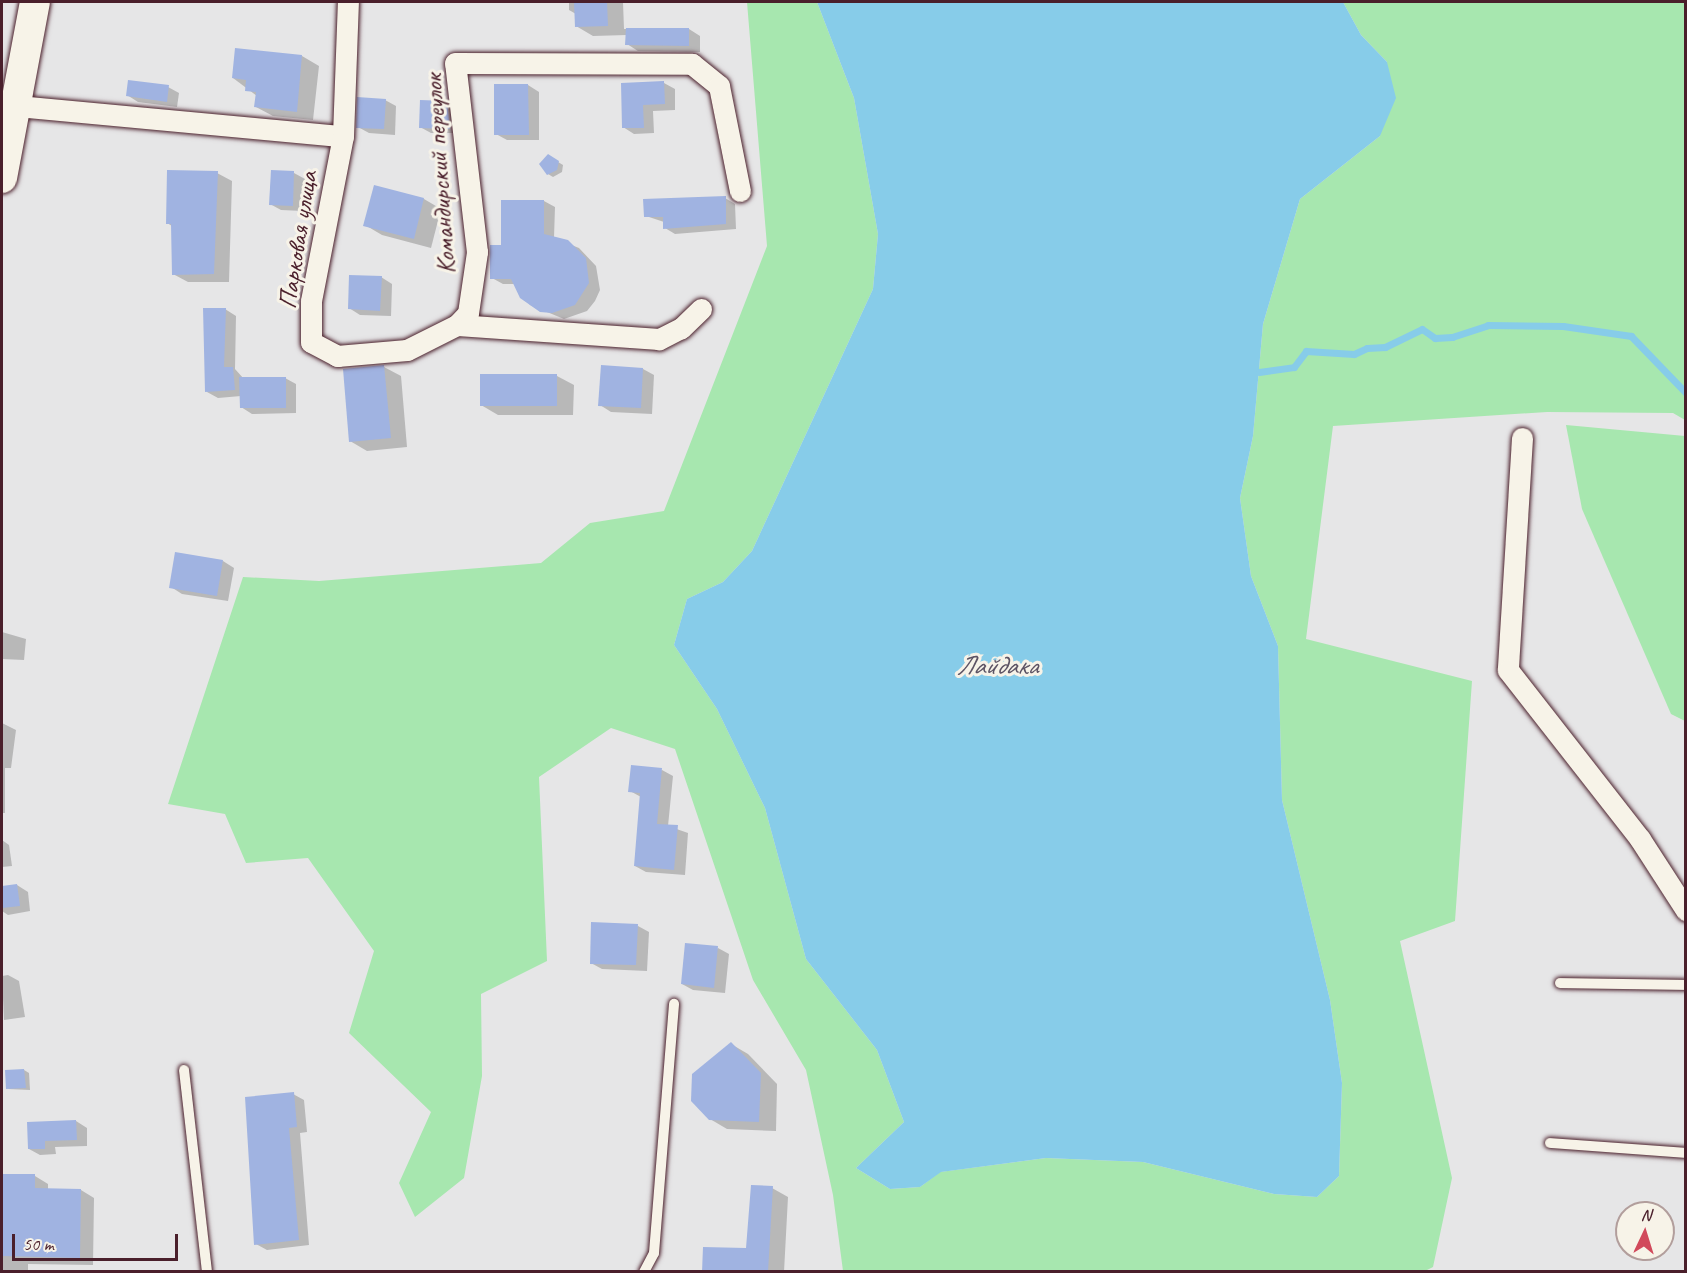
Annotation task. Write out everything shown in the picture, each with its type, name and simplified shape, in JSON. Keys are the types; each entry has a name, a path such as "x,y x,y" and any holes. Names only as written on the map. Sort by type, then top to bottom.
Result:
{"main road":[{"path":"2,178 35,2"}],"street":[{"name":"Парковая улица","path":"348,2 343,136 311,301 311,342 337,356 407,350 457,325"},
{"name":"Командирский переулок","path":"457,325 468,313 477,252 455,63 692,64 719,86 740,191"},
{"name":"Парковая улица","path":"17,106 343,136"},
{"path":"457,325 659,339 681,328 701,309"},
{"path":"1522,438 1508,670 1640,839 1686,910"}],"lane":[{"path":"1560,983 1686,985"},
{"path":"644,1272 654,1253 674,1004"},
{"path":"184,1070 207,1272"},
{"path":"1550,1143 1686,1153"}],"green space":[{"path":"747,2 817,2 854,98 878,234 873,289 752,551 723,582 687,599 674,645 717,709 765,808 806,959 877,1050 904,1122 856,1168 890,1189 920,1187 940,1172 1046,1158 1143,1162 1274,1194 1317,1197 1339,1176 1342,1083 1330,1000 1282,800 1278,646 1251,576 1240,498 1253,436 1263,324 1300,199 1380,136 1387,62 1361,35 1343,2 1685,2 1685,420 1673,413 1547,412 1333,426 1306,639 1472,681 1455,921 1400,941 1452,1178 1433,1267 1423,1272 843,1271 833,1195 806,1070 753,980 675,749 611,728 539,777 547,961 481,994 482,1076 464,1178 415,1217 399,1183 431,1112 349,1033 374,951 308,858 246,863 225,814 168,804 243,577 319,581 541,563 590,523 664,511 767,246"},
{"path":"1566,425 1685,436 1685,721 1671,714 1582,509"}],"water":[{"name":"Лайдака","path":"817,2 1343,2 1361,35 1387,62 1396,98 1380,136 1300,199 1263,324 1253,436 1240,498 1251,576 1278,646 1282,800 1330,1000 1342,1083 1339,1176 1317,1197 1274,1194 1143,1162 1046,1158 941,1172 920,1187 890,1189 856,1168 904,1122 877,1050 806,959 765,808 717,709 674,645 687,599 723,582 752,551 873,289 878,234 854,98"}],"building":[{"path":"574,2 607,2 608,26 575,27"},
{"path":"626,28 689,28 689,46 625,45"},
{"path":"235,48 302,55 297,112 254,107 256,92 245,91 246,80 232,78"},
{"path":"128,80 169,85 167,102 126,96"},
{"path":"664,81 665,104 643,105 644,128 622,128 621,83"},
{"path":"494,84 528,84 529,135 494,135"},
{"path":"357,97 386,99 384,129 356,128"},
{"path":"420,100 447,101 450,129 419,128"},
{"path":"548,154 559,161 557,170 547,175 539,164"},
{"path":"167,170 218,171 214,274 172,275 171,224 166,224"},
{"path":"271,170 294,171 293,206 269,205"},
{"path":"374,185 424,198 414,239 363,226"},
{"path":"726,196 726,224 663,229 663,217 644,217 643,199"},
{"path":"501,200 544,200 544,234 568,240 586,258 589,283 575,305 552,313 540,312 520,298 511,279 490,279 490,245 501,245"},
{"path":"349,275 382,276 380,311 348,309"},
{"path":"203,308 226,308 224,367 233,367 235,390 205,392"},
{"path":"384,365 391,438 349,442 343,369"},
{"path":"601,365 643,368 641,408 598,406"},
{"path":"480,374 557,374 557,406 480,406"},
{"path":"239,377 286,377 286,408 240,408"},
{"path":"175,552 223,560 217,596 169,588"},
{"path":"631,765 662,768 657,824 678,825 674,870 634,866 640,793 628,792"},
{"path":"17,884 20,906 2,908 2,886"},
{"path":"591,922 638,924 636,965 590,964"},
{"path":"685,943 718,946 714,988 681,984"},
{"path":"731,1042 761,1073 759,1122 709,1120 691,1101 692,1074"},
{"path":"24,1069 26,1088 6,1089 5,1070"},
{"path":"294,1092 297,1127 289,1128 299,1240 254,1245 245,1097"},
{"path":"76,1120 77,1140 45,1141 45,1149 28,1149 27,1122"},
{"path":"2,1174 35,1174 35,1188 81,1189 80,1258 2,1256"},
{"path":"751,1185 773,1186 768,1272 702,1272 703,1247 746,1248"}],"waterway":[{"path":"1259,372 1294,367 1306,351 1354,354 1367,348 1385,347 1422,329 1435,338 1452,337 1488,325 1563,326 1631,336 1686,393"}]}
